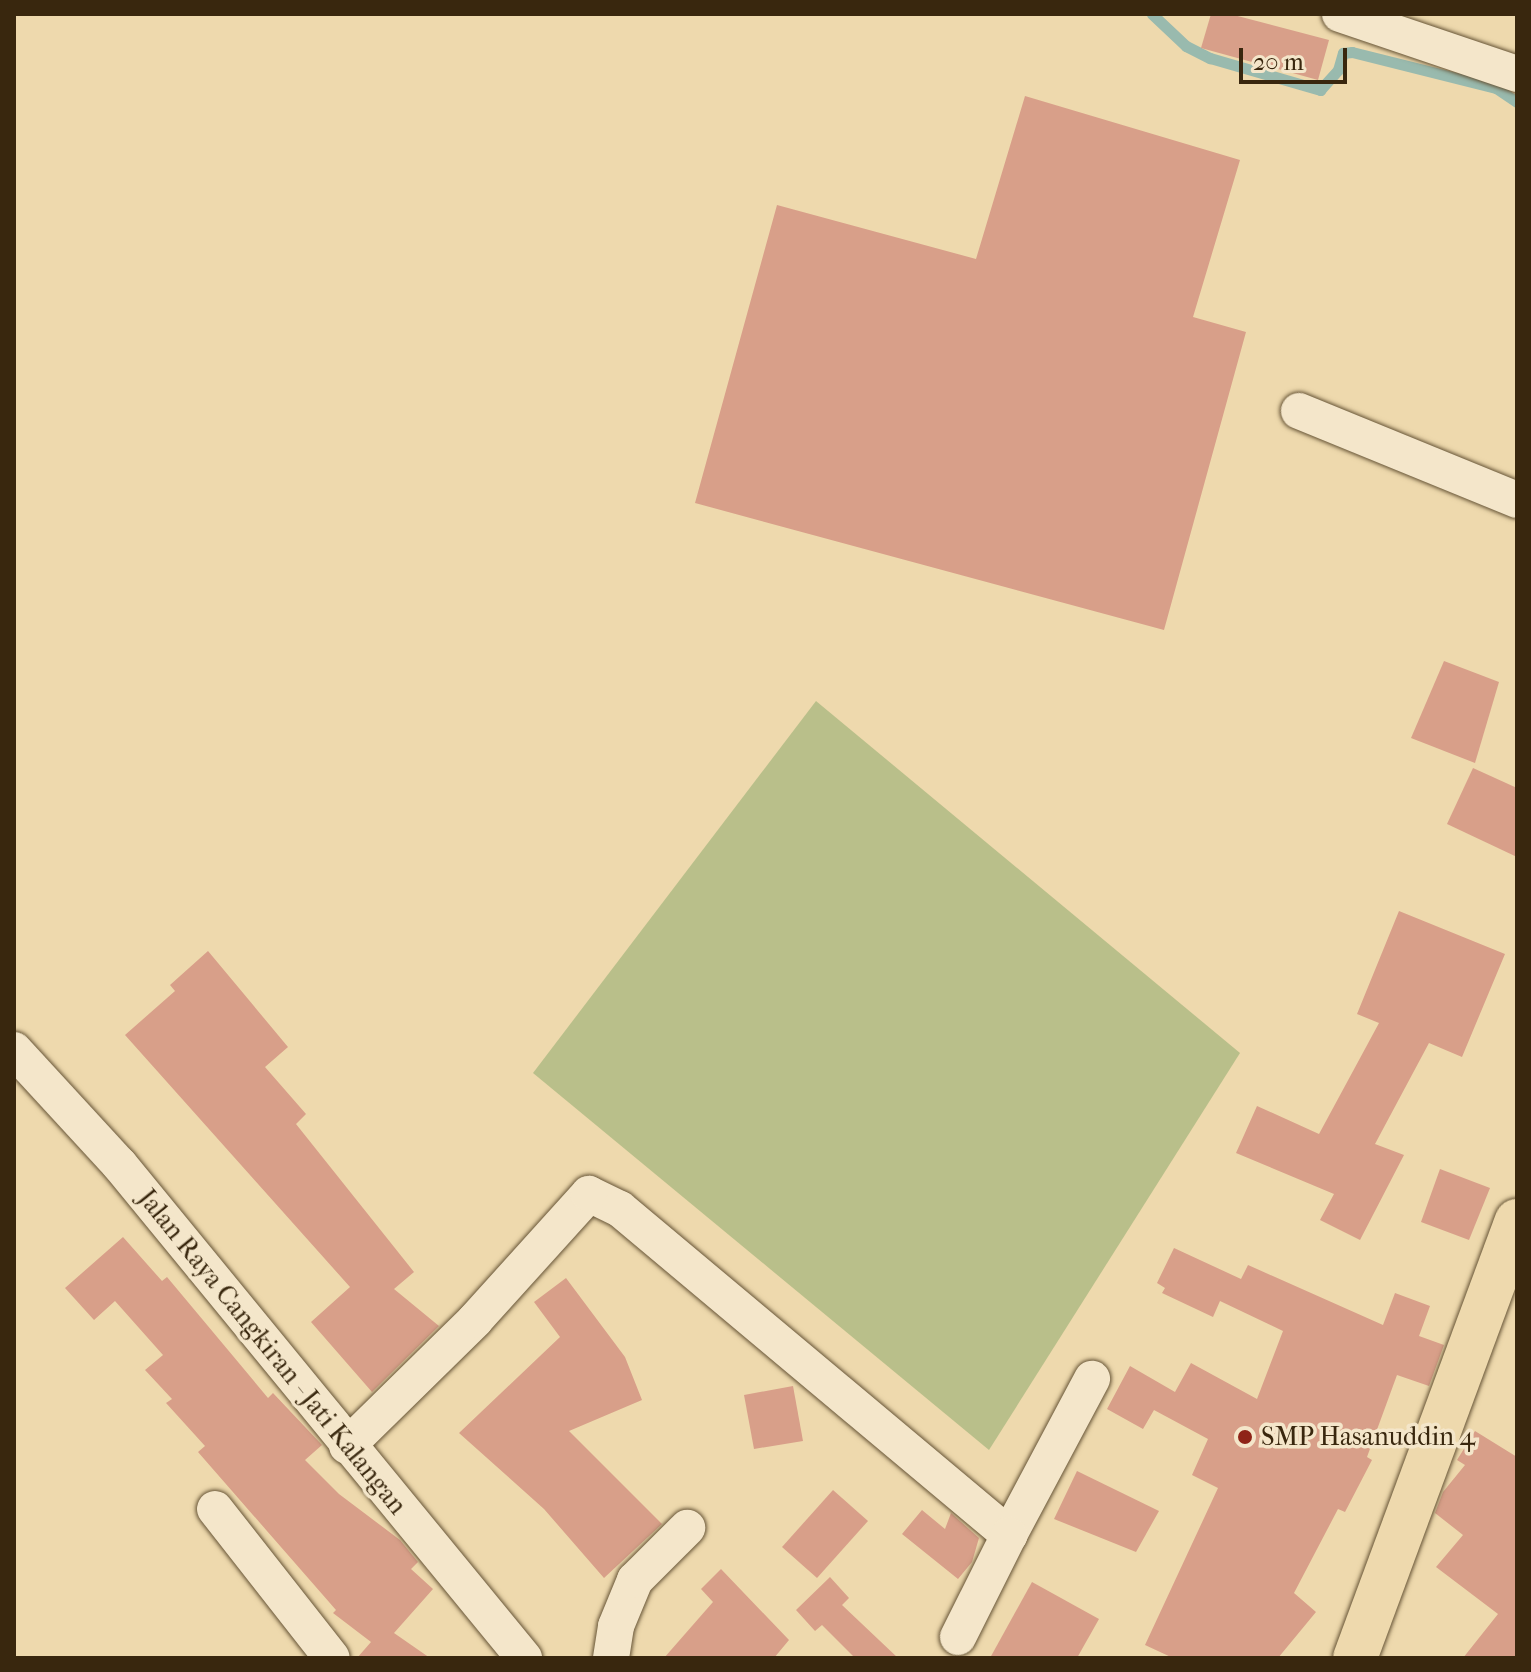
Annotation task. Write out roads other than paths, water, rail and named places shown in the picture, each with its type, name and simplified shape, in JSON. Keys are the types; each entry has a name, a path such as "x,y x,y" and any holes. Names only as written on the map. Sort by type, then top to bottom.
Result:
{"main road":[{"path":"1355,1658 1505,1293 1517,1221"}],"street":[{"path":"1359,17 1517,74"},
{"path":"1299,411 1517,500"},
{"name":"Jalan Raya Cangkiran - Jati Kalangan","path":"14,1050 119,1164 347,1446 524,1658"},
{"path":"347,1446 475,1320 589,1194 601,1196 1009,1535"},
{"path":"958,1637 1092,1379"},
{"path":"215,1509 332,1658"},
{"path":"611,1658 616,1626 635,1580 687,1528"}],"waterway":[{"path":"1152,14 1186,46 1210,58 1320,90 1338,70 1343,53 1352,52 1496,88 1517,102"}],"place":[{"name":"SMP Hasanuddin 4","path":"1245,1437"}]}
